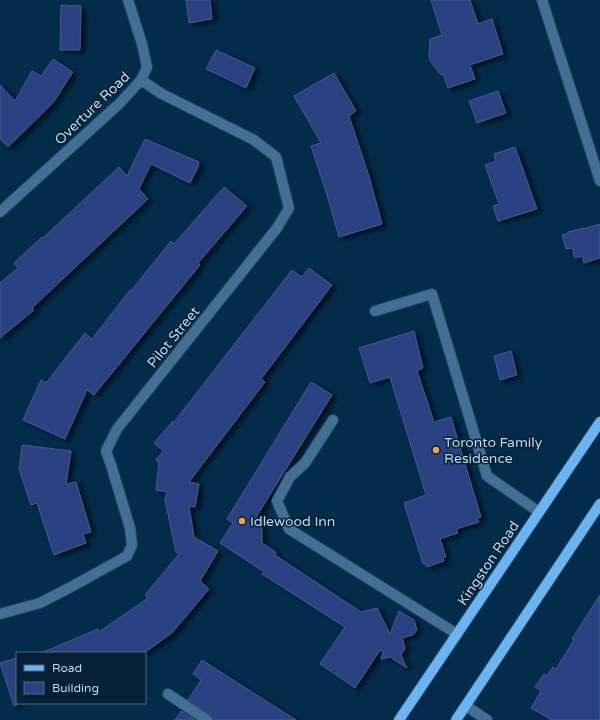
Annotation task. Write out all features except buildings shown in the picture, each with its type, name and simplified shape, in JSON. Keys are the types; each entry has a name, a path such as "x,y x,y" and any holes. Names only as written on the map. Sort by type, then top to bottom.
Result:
{"main road":[{"name":"Kingston Road","path":"399,720 600,422"},
{"path":"456,720 600,504"}],"street":[{"name":"Overture Road","path":"0,212 120,103 141,80 147,66 128,0"},
{"path":"542,0 600,181"},
{"name":"Pilot Street","path":"0,614 40,603 127,556 132,545 130,528 106,451 118,429 278,228 289,208 276,157 254,140 162,94 141,80"},
{"path":"375,311 432,294 487,476 539,512"},
{"path":"333,420 306,463 290,477 277,500 289,529 457,634"},
{"path":"168,694 207,720"},
{"path":"466,706 487,720"}],"place":[{"name":"Toronto Family Residence","path":"436,450"},
{"name":"Idlewood Inn","path":"242,521"}]}
